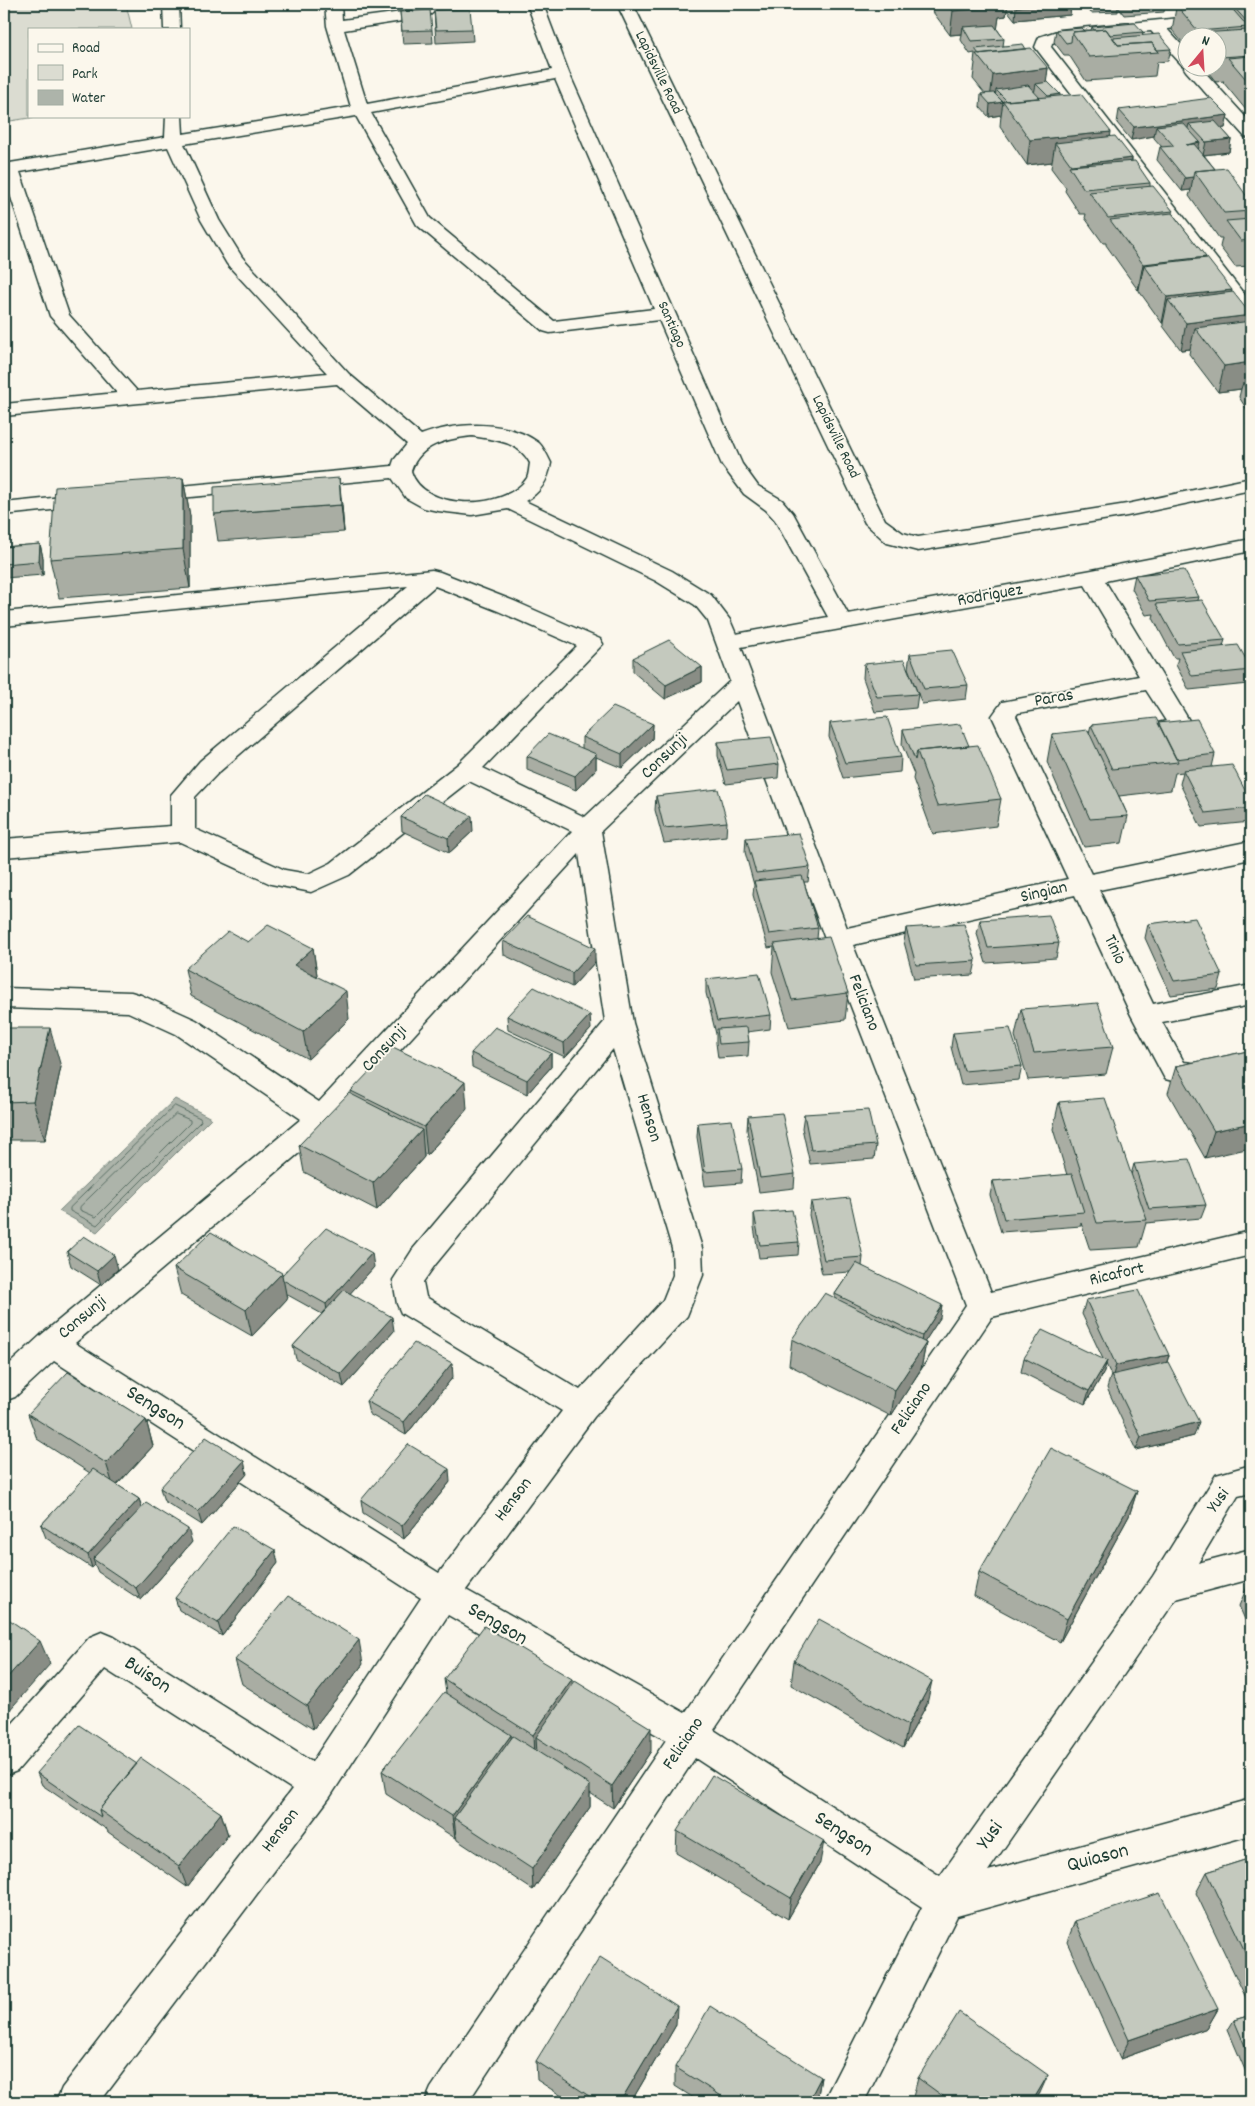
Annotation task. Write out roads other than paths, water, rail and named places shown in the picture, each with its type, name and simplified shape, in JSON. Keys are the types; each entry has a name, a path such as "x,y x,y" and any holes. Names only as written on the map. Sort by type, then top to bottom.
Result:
{"street":[{"path":"171,4 172,28"},
{"path":"333,4 335,26 361,110 423,221 550,327 666,313"},
{"path":"335,26 422,14 431,7 430,4"},
{"name":"Santiago","path":"535,4 561,73 732,465 751,490 774,505 785,518 842,623"},
{"name":"Lapidsville Road","path":"625,4 876,523 896,538 918,544 1127,510 1251,484"},
{"path":"1251,16 1060,35 1045,40 1043,47 1251,315"},
{"path":"1155,26 1178,51"},
{"path":"132,398 60,316 7,168 361,110 561,73"},
{"path":"1201,78 1251,133"},
{"path":"174,118 174,141 210,220 234,260 342,378 420,445"},
{"path":"4,410 342,378"},
{"path":"472,430 509,436 524,442 535,451 541,462 542,473 536,484 525,494 510,502 492,507 472,509 452,508 433,504 418,496 407,487 401,471 408,454 420,445 435,437 452,432 472,430"},
{"path":"4,509 401,471"},
{"name":"Feliciano","path":"445,2102 690,1735 982,1307 838,939 741,684 729,642 720,620 703,600 664,576 510,502"},
{"name":"Rodriguez","path":"729,642 1092,577 1251,545"},
{"path":"4,619 432,577 506,606 592,644 467,770 340,869 311,883 280,878 183,833 4,848"},
{"path":"183,833 184,795 209,767 432,577"},
{"path":"1092,577 1178,722 1173,728 1127,737"},
{"name":"Paras","path":"1084,884 1033,755 1004,716 1010,707 1153,681"},
{"name":"Consunji","path":"4,1388 52,1344 321,1118 588,830 741,684"},
{"path":"467,770 588,830"},
{"name":"Henson","path":"76,2102 317,1785 443,1594 583,1408 676,1307 688,1275 687,1248 619,1023 588,830"},
{"name":"Singian","path":"838,939 1084,884 1251,850"},
{"name":"Tinio","path":"1084,884 1145,1015 1175,1072 1200,1074 1251,1064"},
{"path":"1145,1015 1251,995"},
{"path":"4,998 131,1002 186,1027 321,1118"},
{"path":"583,1408 412,1304 408,1280 424,1257 619,1023"},
{"name":"Ricafort","path":"982,1307 1251,1243"},
{"name":"Sengson","path":"52,1344 443,1594 690,1735 945,1901"},
{"name":"Yusi","path":"843,2102 945,1901 1165,1586 1227,1485 1251,1479"},
{"path":"1165,1586 1251,1564"},
{"name":"Buison","path":"4,1759 102,1648 317,1785"},
{"name":"Quiason","path":"945,1901 1251,1817"}],"water":[{"path":"175,1099 211,1118 97,1232 59,1211"}]}
